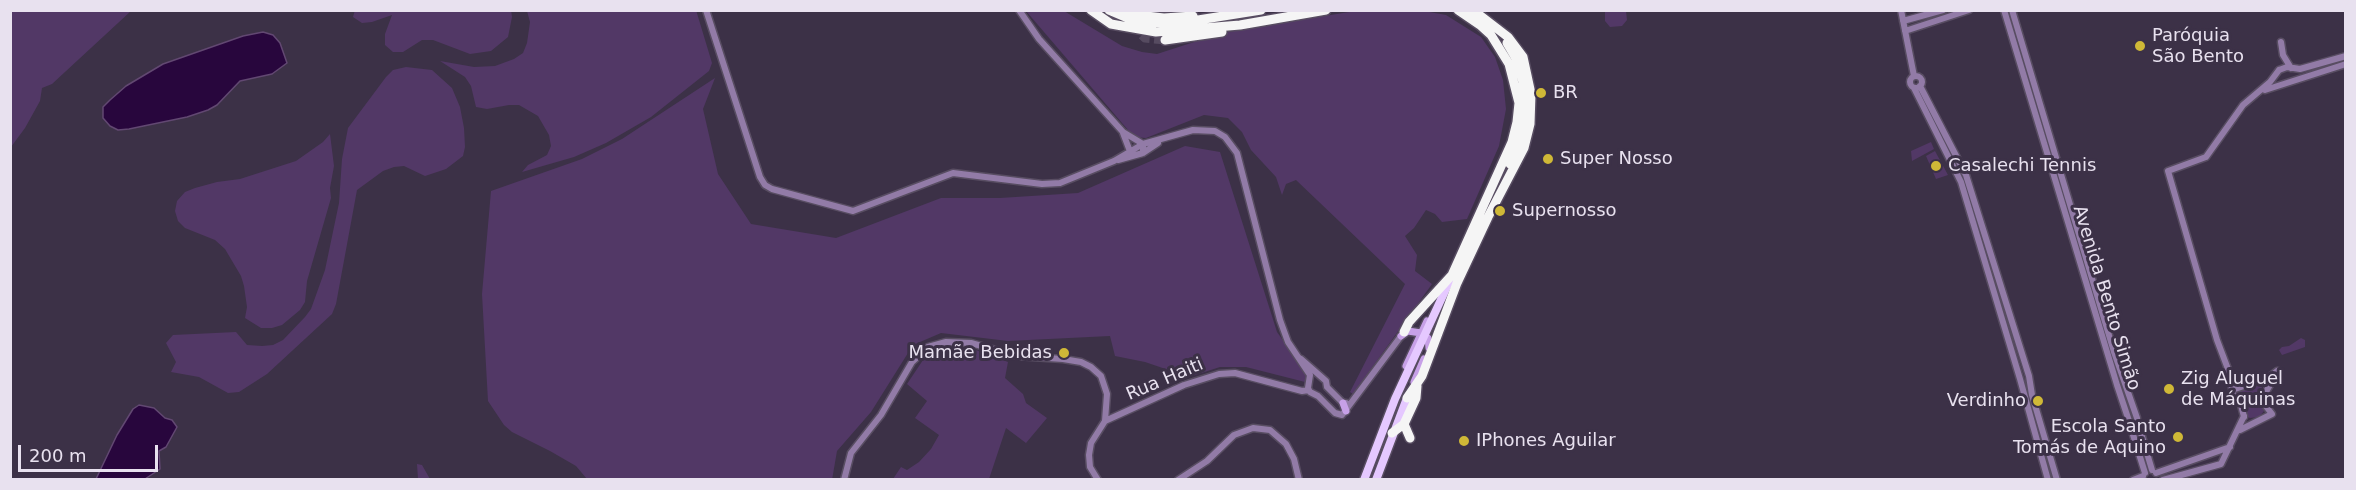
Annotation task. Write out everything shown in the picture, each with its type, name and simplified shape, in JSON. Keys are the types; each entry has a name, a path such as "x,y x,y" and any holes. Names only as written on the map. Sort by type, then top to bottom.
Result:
{"highway":[{"path":"1091,10 1111,24 1156,32 1260,22"},
{"path":"1109,10 1135,21 1155,24 1173,24 1261,10"},
{"path":"1127,10 1146,16 1164,18 1235,14"},
{"path":"1182,10 1199,15"},
{"path":"1165,40 1198,37 1260,22 1326,10"},
{"path":"1407,398 1411,378 1512,142 1517,122 1519,103 1509,64 1499,46 1480,25 1458,10"},
{"path":"1402,334 1409,322 1455,279 1524,148 1530,124 1531,94 1523,57 1508,37 1473,10"},
{"path":"1392,434 1404,424 1414,403 1411,378"},
{"path":"1404,424 1410,438"}],"main road":[{"path":"1411,378 1416,344 1455,279"},
{"path":"1364,480 1395,399 1429,348 1455,279"},
{"path":"1402,334 1412,331 1423,334 1429,342 1429,348"},
{"path":"1402,334 1412,337 1416,344"},
{"path":"1411,378 1423,334"},
{"path":"1376,480 1407,398"},
{"path":"1343,403 1346,411"}],"street":[{"path":"706,10 760,177 765,185 772,189 846,211 858,209 953,173 1052,184 1069,180 1143,144 1203,129 1215,131 1233,146 1240,162 1281,326 1288,342 1308,371 1309,390 1337,415 1342,414 1402,334"},
{"path":"1019,10 1039,39 1123,132 1143,144"},
{"path":"1900,10 1914,76 1909,82 1917,87 1966,175 2029,376 2032,395 2057,480"},
{"path":"1903,21 1943,10"},
{"path":"1905,31 1969,10"},
{"name":"Avenida Bento Simão","path":"2004,10 2116,385 2150,475"},
{"name":"Avenida Bento Simão","path":"2012,10 2114,352 2138,421 2150,475"},
{"path":"2284,82 2278,72 2281,42 2283,55 2291,68"},
{"path":"2249,424 2241,405 2234,399 2235,389 2217,340 2168,171 2206,158 2238,110 2278,72 2346,56"},
{"path":"2256,93 2284,82 2346,64"},
{"path":"1917,87 1961,182 2048,480"},
{"path":"1123,132 1131,154 1140,154"},
{"path":"1113,160 1140,154 1164,139"},
{"path":"1140,154 1143,144"},
{"path":"844,480 850,453 881,415 912,362 928,347 946,342 971,343 1017,356 1064,359 1081,362 1091,367 1105,385 1107,394 1104,421 1091,443 1089,455 1090,467 1098,480"},
{"path":"1299,357 1326,381 1327,387 1343,403 1354,398"},
{"path":"2235,389 2268,378 2278,371 2263,401 2272,414 2238,431"},
{"name":"Rua Haiti","path":"1104,421 1184,386 1219,374 1235,373 1309,390"},
{"path":"1310,381 1315,377 1321,377"},
{"path":"2260,381 2267,391"},
{"path":"1318,396 1323,394 1327,387"},
{"path":"2163,480 2221,464 2244,416"},
{"path":"2130,423 2135,426 2138,421"},
{"path":"1178,480 1207,461 1234,435 1253,428 1270,430 1286,444 1294,459 1299,480"},
{"path":"2133,480 2201,459 2230,447"},
{"path":"2201,459 2221,464"}],"shaded area":[{"path":"11,10 131,11 52,84 42,88 40,101 11,147"},
{"path":"355,10 511,10 512,17 508,37 491,51 470,54 433,40 422,40 403,52 393,52 385,45 385,34 392,15 362,23 353,17"},
{"path":"696,10 712,63 709,71 651,117 606,143 574,157 522,172 528,165 547,155 551,146 549,135 538,116 519,105 487,109 476,107 471,86 465,77 440,61 474,67 495,66 514,59 523,53 527,43 530,22 527,11"},
{"path":"1026,11 1064,11 1122,46 1157,54 1222,33 1355,11 1424,11 1446,15 1481,37 1495,57 1503,80 1506,109 1499,146 1467,219 1442,222 1435,214 1426,210 1414,228 1405,236 1417,255 1415,271 1432,284 1353,394 1350,392 1405,284 1296,180 1286,184 1282,195 1276,177 1251,150 1242,132 1228,118 1204,115 1146,138 1134,137"},
{"path":"1605,11 1626,11 1627,20 1622,26 1610,27 1605,21"},
{"path":"263,32 273,35 280,43 287,63 272,74 240,81 217,105 208,110 187,117 118,130 110,126 103,118 103,107 110,100 126,86 163,64 243,36"},
{"path":"406,67 432,70 452,88 460,107 464,128 463,156 446,169 425,176 404,166 394,167 383,171 357,190 336,304 332,314 267,374 239,392 228,393 199,377 171,372 176,362 166,343 173,335 236,332 247,345 273,345 283,340 305,317 311,309 325,270 339,203 342,159 348,128 386,77 393,70"},
{"path":"715,78 703,109 718,174 751,224 836,238 941,198 1000,198 1078,193 1185,146 1220,152 1277,332 1307,374 1305,382 1246,367 1220,367 1189,377 1145,362 1115,356 1110,336 1008,341 941,333 913,345 871,412 837,451 832,480 587,479 576,466 512,432 504,425 488,401 482,294 491,191 582,159 622,139"},
{"path":"330,134 334,166 330,188 331,198 307,281 305,302 300,310 282,325 261,328 245,318 247,307 244,286 241,276 225,249 215,240 185,228 178,221 175,211 177,201 185,192 195,188 240,179 296,161 323,142"},
{"path":"1931,142 1934,149 1912,161 1911,151"},
{"name":"Casalechi Tennis","path":"1935,151 1948,175 1936,179 1926,156"},
{"path":"2301,338 2305,340 2305,347 2282,355 2279,350 2282,347 2289,346"},
{"path":"941,349 976,350 1008,362 1005,378 1023,394 1026,403 1047,418 1026,443 1006,428 989,479 893,479 901,467 907,470 919,462 931,449 939,435 915,418 927,401 907,384 930,353"},
{"path":"2259,384 2263,389 2260,400 2264,411 2259,417 2250,418 2246,416 2244,405 2237,396 2237,392"},
{"path":"139,405 154,408 165,418 172,420 177,427 166,447 159,451 160,469 145,479 96,479 117,435 133,409"},
{"path":"417,464 422,465 430,479 418,479"}],"tunnel":[{"path":"1144,10 1140,16 1140,33 1145,38 1165,40"}],"place":[{"name":"Paróquia São Bento","path":"2140,46"},
{"name":"BR","path":"1541,93"},
{"name":"Super Nosso","path":"1548,159"},
{"name":"Casalechi Tennis","path":"1936,166"},
{"name":"Supernosso","path":"1500,211"},
{"name":"Mamãe Bebidas","path":"1064,353"},
{"name":"Zig Aluguel de Máquinas","path":"2169,389"},
{"name":"Verdinho","path":"2038,401"},
{"name":"Escola Santo Tomás de Aquino","path":"2178,437"},
{"name":"IPhones Aguilar","path":"1464,441"}]}
